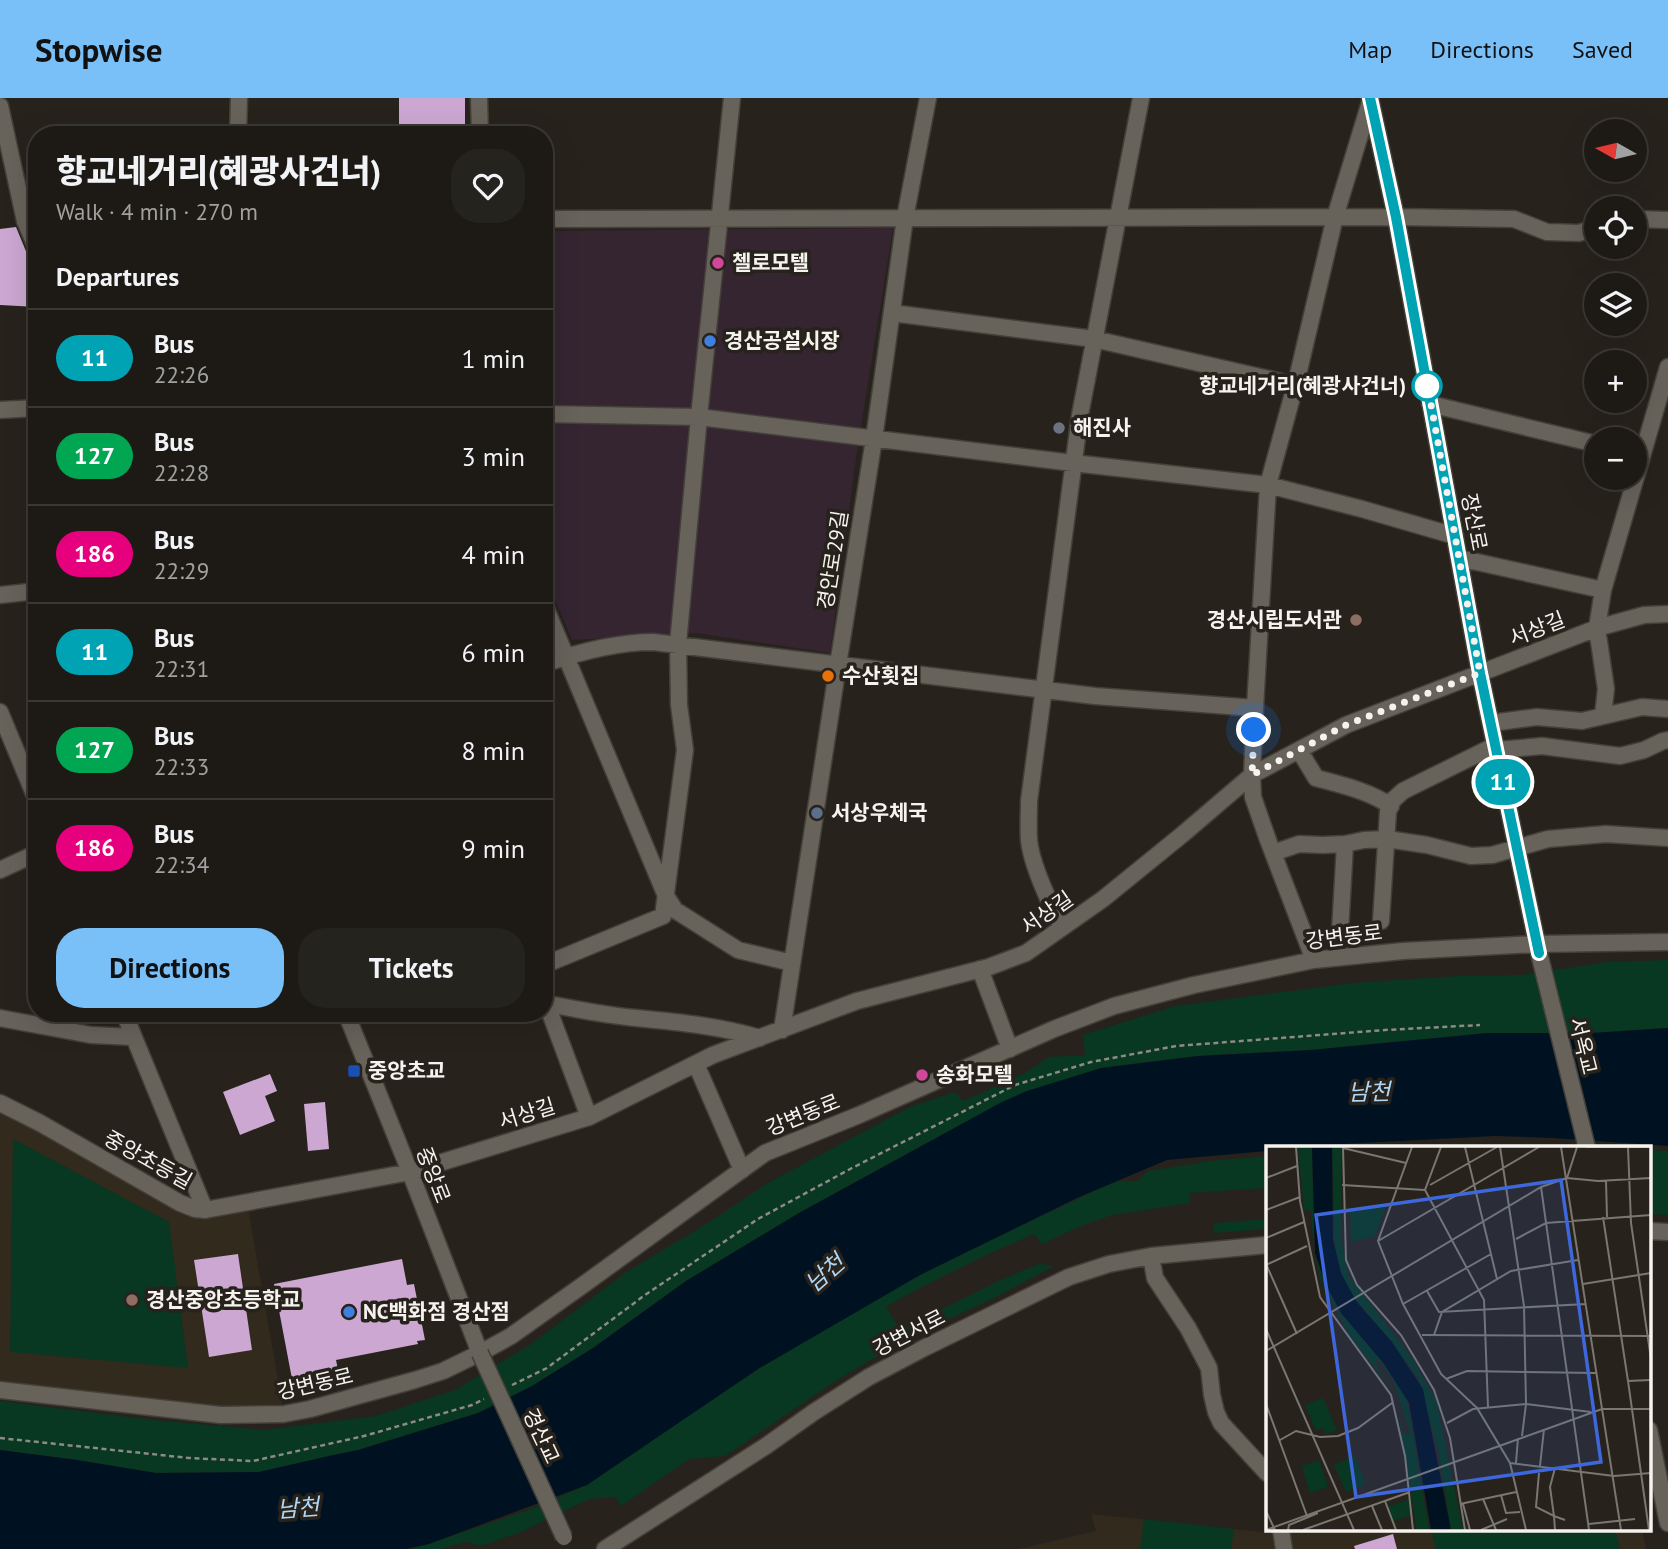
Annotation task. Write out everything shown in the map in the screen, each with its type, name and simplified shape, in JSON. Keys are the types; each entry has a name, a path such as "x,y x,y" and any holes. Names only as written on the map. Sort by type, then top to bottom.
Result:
{"street":[{"path":"238,126 239,98"},
{"path":"479,98 480,126"},
{"path":"553,961 663,916 685,750 679,705 678,644 732,98"},
{"name":"경안로29길","path":"782,1030 874,439 905,218 928,98"},
{"path":"1062,928 1045,890 1029,842 1029,801 1080,415 1140,98"},
{"path":"1314,960 1253,797 1255,708 1268,485 1335,217 1370,99"},
{"name":"장산로","path":"1370,99 1396,217 1480,673 1538,948"},
{"path":"0,106 28,210"},
{"path":"553,219 1396,217 1514,219 1547,232 1584,231"},
{"path":"1647,219 1668,220"},
{"path":"892,313 1094,340 1295,385"},
{"path":"1647,428 1667,370"},
{"path":"1430,404 1584,441"},
{"path":"0,410 28,408"},
{"path":"553,414 699,417 1268,485 1455,536"},
{"path":"1603,715 1606,689 1597,628 1603,590 1629,490"},
{"path":"1459,558 1603,590"},
{"path":"0,595 28,592"},
{"name":"서상길","path":"410,1172 589,1117 713,1055 857,1002 980,969 1026,953 1103,899 1252,775 1346,725 1597,628 1644,615 1668,614"},
{"path":"553,626 666,896 675,910 738,950 792,963"},
{"path":"553,661 631,642 678,644 1095,696 1255,708"},
{"path":"1491,723 1537,717 1582,721 1642,707 1668,709"},
{"path":"0,712 28,779"},
{"path":"1381,921 1388,812 1392,801 1402,791 1496,748 1542,746 1620,756 1668,740"},
{"path":"1299,750 1316,778 1357,790 1391,806"},
{"path":"1273,853 1299,844 1345,844 1387,839 1471,856 1492,855 1548,839 1606,834 1668,838"},
{"path":"1340,932 1345,844"},
{"path":"0,870 28,857"},
{"name":"강변동로","path":"0,1390 221,1415 284,1414 310,1409 443,1371 480,1353 511,1336 563,1300 765,1153 1114,1006 1195,985 1314,960 1403,951 1668,942"},
{"name":"서옥교","path":"1538,948 1587,1146"},
{"path":"980,969 1010,1049"},
{"path":"553,1003 634,1018 667,1019 733,1030 760,1038"},
{"path":"0,1018 91,1035 134,1037"},
{"path":"128,1022 205,1210"},
{"name":"중앙로","path":"350,1022 480,1353"},
{"path":"553,1022 589,1117"},
{"path":"696,1064 742,1170"},
{"name":"중앙초등길","path":"0,1103 195,1209 205,1210 410,1172"},
{"path":"1650,1231 1668,1232"},
{"name":"강변서로","path":"605,1549 869,1377 1069,1277 1109,1264 1151,1256 1266,1245"},
{"path":"1151,1256 1155,1278 1188,1328 1209,1368 1216,1412 1222,1423 1266,1472"},
{"name":"경산교","path":"480,1353 567,1543"},
{"path":"1650,1435 1668,1523"}],"path":[{"path":"505,1389 547,1368 645,1295 758,1219 1015,1085 1091,1062 1176,1046 1480,1025"},
{"path":"0,1438 189,1458 253,1461 364,1436 472,1405 494,1394"}],"shaded area":[{"name":"경산공설시장","path":"893,228 857,451 830,653 696,633 572,640 553,595 553,231"},
{"name":"경산중앙초등학교","path":"0,1103 180,1203 247,1203 284,1414 0,1390"},
{"path":"1091,1514 1281,1534 1642,1532 1646,1549 1019,1549 1096,1531"}],"green space":[{"path":"1668,960 1668,1028 1591,1033 1488,1033 1311,1050 1198,1056 1101,1068 1002,1102 799,1213 686,1281 593,1348 532,1386 478,1413 358,1450 259,1472 156,1473 0,1450 0,1401 153,1420 263,1430 376,1416 455,1390 531,1344 625,1273 768,1183 910,1107 955,1092 963,1101 1023,1074 1049,1057 1085,1055 1083,1035 1175,1006 1353,983 1521,975 1607,962"},
{"path":"13,1139 169,1222 188,1368 10,1352"},
{"path":"1650,1150 1668,1151 1668,1215 1650,1214"},
{"path":"1266,1156 1266,1188 1189,1193 1190,1203 1113,1215 1042,1244 1034,1234 959,1268 886,1307 900,1330 1005,1278 1039,1264 1054,1266 992,1299 902,1341 834,1382 725,1456 689,1459 621,1506 616,1497 589,1499 521,1532 481,1546 466,1542 441,1549 413,1549 529,1510 587,1485 775,1358 866,1303 963,1253 1117,1181 1138,1181 1148,1171 1210,1161"},
{"path":"1266,1219 1266,1229 1214,1233 1213,1223"},
{"path":"1144,1519 1234,1529 1231,1549 1140,1549"},
{"path":"1432,1532 1616,1532 1620,1549 1436,1549"}],"water":[{"name":"남천","path":"1668,1028 1668,1146 1495,1136 1266,1146 1266,1151 1167,1160 1077,1198 920,1275 758,1369 587,1485 429,1544 406,1549 0,1549 0,1450 156,1473 259,1472 358,1450 478,1413 532,1386 593,1348 686,1281 799,1213 1027,1091 1101,1068 1198,1056 1311,1050 1488,1033 1591,1033"}],"building":[{"path":"399,98 465,98 465,126 399,124"},
{"path":"16,227 28,256 28,307 0,305 0,229"},
{"path":"270,1074 277,1091 265,1096 275,1121 240,1135 223,1092"},
{"path":"325,1102 329,1149 308,1151 304,1104"},
{"path":"238,1254 252,1350 209,1357 194,1260"},
{"name":"NC백화점 경산점","path":"402,1259 407,1285 414,1284 425,1340 417,1341 418,1344 336,1360 338,1370 292,1379 274,1284"},
{"path":"1393,1534 1397,1549 1355,1549 1354,1546"}],"bus line":[{"name":"11","path":"1370,98 1396,217 1480,673 1539,953"}],"place":[{"name":"첼로모텔","path":"718,263"},
{"name":"경산공설시장","path":"710,341"},
{"name":"향교네거리(혜광사건너)","path":"1427,386"},
{"name":"해진사","path":"1059,428"},
{"name":"경산시립도서관","path":"1356,620"},
{"name":"수산횟집","path":"828,676"},
{"name":"서상우체국","path":"817,813"},
{"name":"중앙초교","path":"354,1071"},
{"name":"송화모텔","path":"922,1075"},
{"name":"경산중앙초등학교","path":"132,1300"},
{"name":"NC백화점 경산점","path":"349,1312"}],"route":[{"path":"1254,730 1252,775 1346,725 1480,673 1426,377 1427,386"}]}
